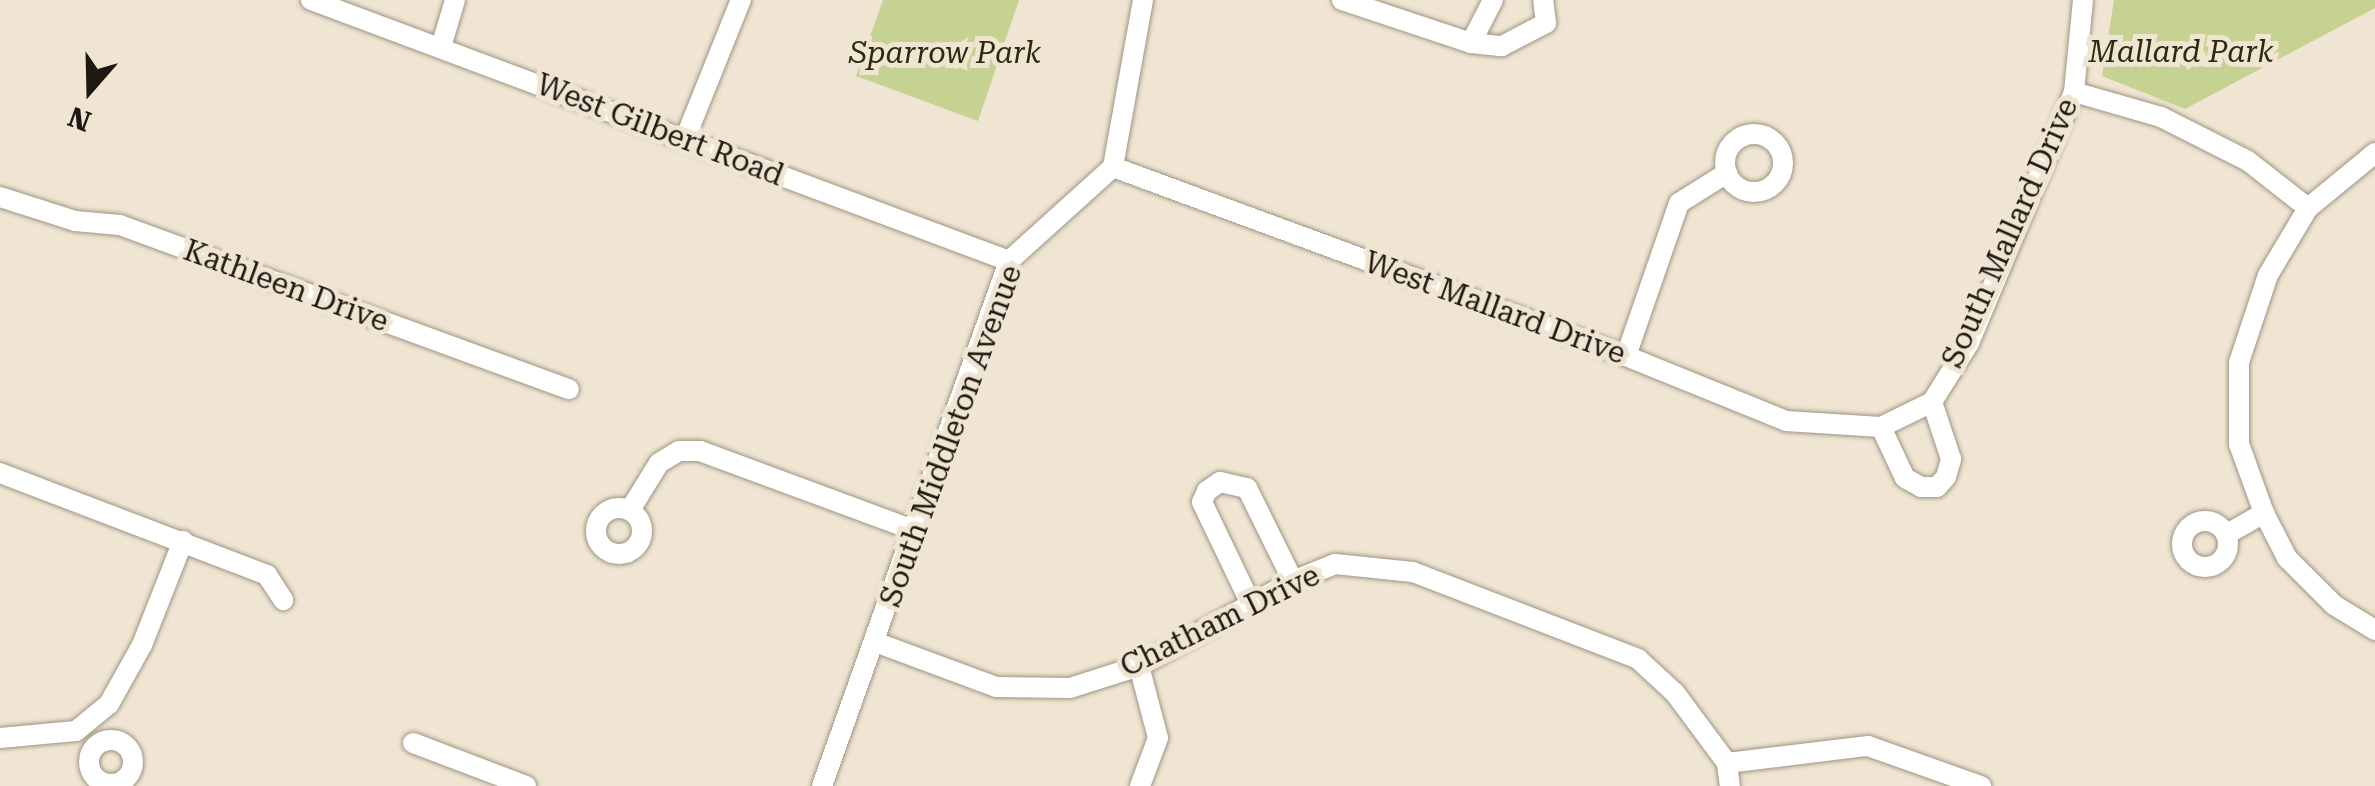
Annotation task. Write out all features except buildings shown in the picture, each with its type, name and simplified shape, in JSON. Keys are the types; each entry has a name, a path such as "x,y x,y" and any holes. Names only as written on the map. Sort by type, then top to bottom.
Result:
{"street":[{"name":"West Gilbert Road","path":"311,0 1009,261"},
{"path":"441,48 455,0"},
{"path":"685,139 741,0"},
{"path":"1114,166 1143,0"},
{"path":"1342,0 1470,43 1502,46 1546,22 1543,0"},
{"path":"1470,43 1493,0"},
{"name":"South Mallard Drive","path":"1932,402 1969,342 2074,92 2083,0"},
{"path":"2074,92 2161,117 2248,161 2308,208"},
{"path":"2375,153 2308,208 2268,274 2240,362 2239,444 2264,513 2287,558 2334,605 2375,630"},
{"name":"South Middleton Avenue","path":"822,786 1009,261 1114,166"},
{"name":"West Mallard Drive","path":"1114,166 1626,356 1786,421 1882,427"},
{"path":"1626,356 1679,202 1727,173"},
{"name":"Kathleen Drive","path":"0,197 75,221 120,225 569,388"},
{"path":"1932,402 1950,459 1946,478 1937,487 1921,488 1905,478 1882,427 1932,402"},
{"path":"630,510 659,463 679,452 700,450 914,530"},
{"path":"0,473 266,575 283,600"},
{"path":"1251,604 1202,502 1207,491 1220,482 1246,488 1293,581"},
{"path":"2226,534 2264,513"},
{"path":"0,738 76,731 109,704 142,645 183,541"},
{"name":"Chatham Drive","path":"875,642 996,687 1070,688 1139,666 1293,581 1335,564 1413,572 1638,659 1675,693 1727,763 1730,786"},
{"path":"1139,666 1158,738 1140,786"},
{"path":"88,721 101,742"},
{"path":"413,743 526,786"},
{"path":"1727,763 1868,746 1981,786"}],"green space":[{"name":"Sparrow Park","path":"883,0 1019,0 978,121 856,76"},
{"name":"Mallard Park","path":"2114,0 2375,0 2375,8 2185,109 2102,76"}]}
